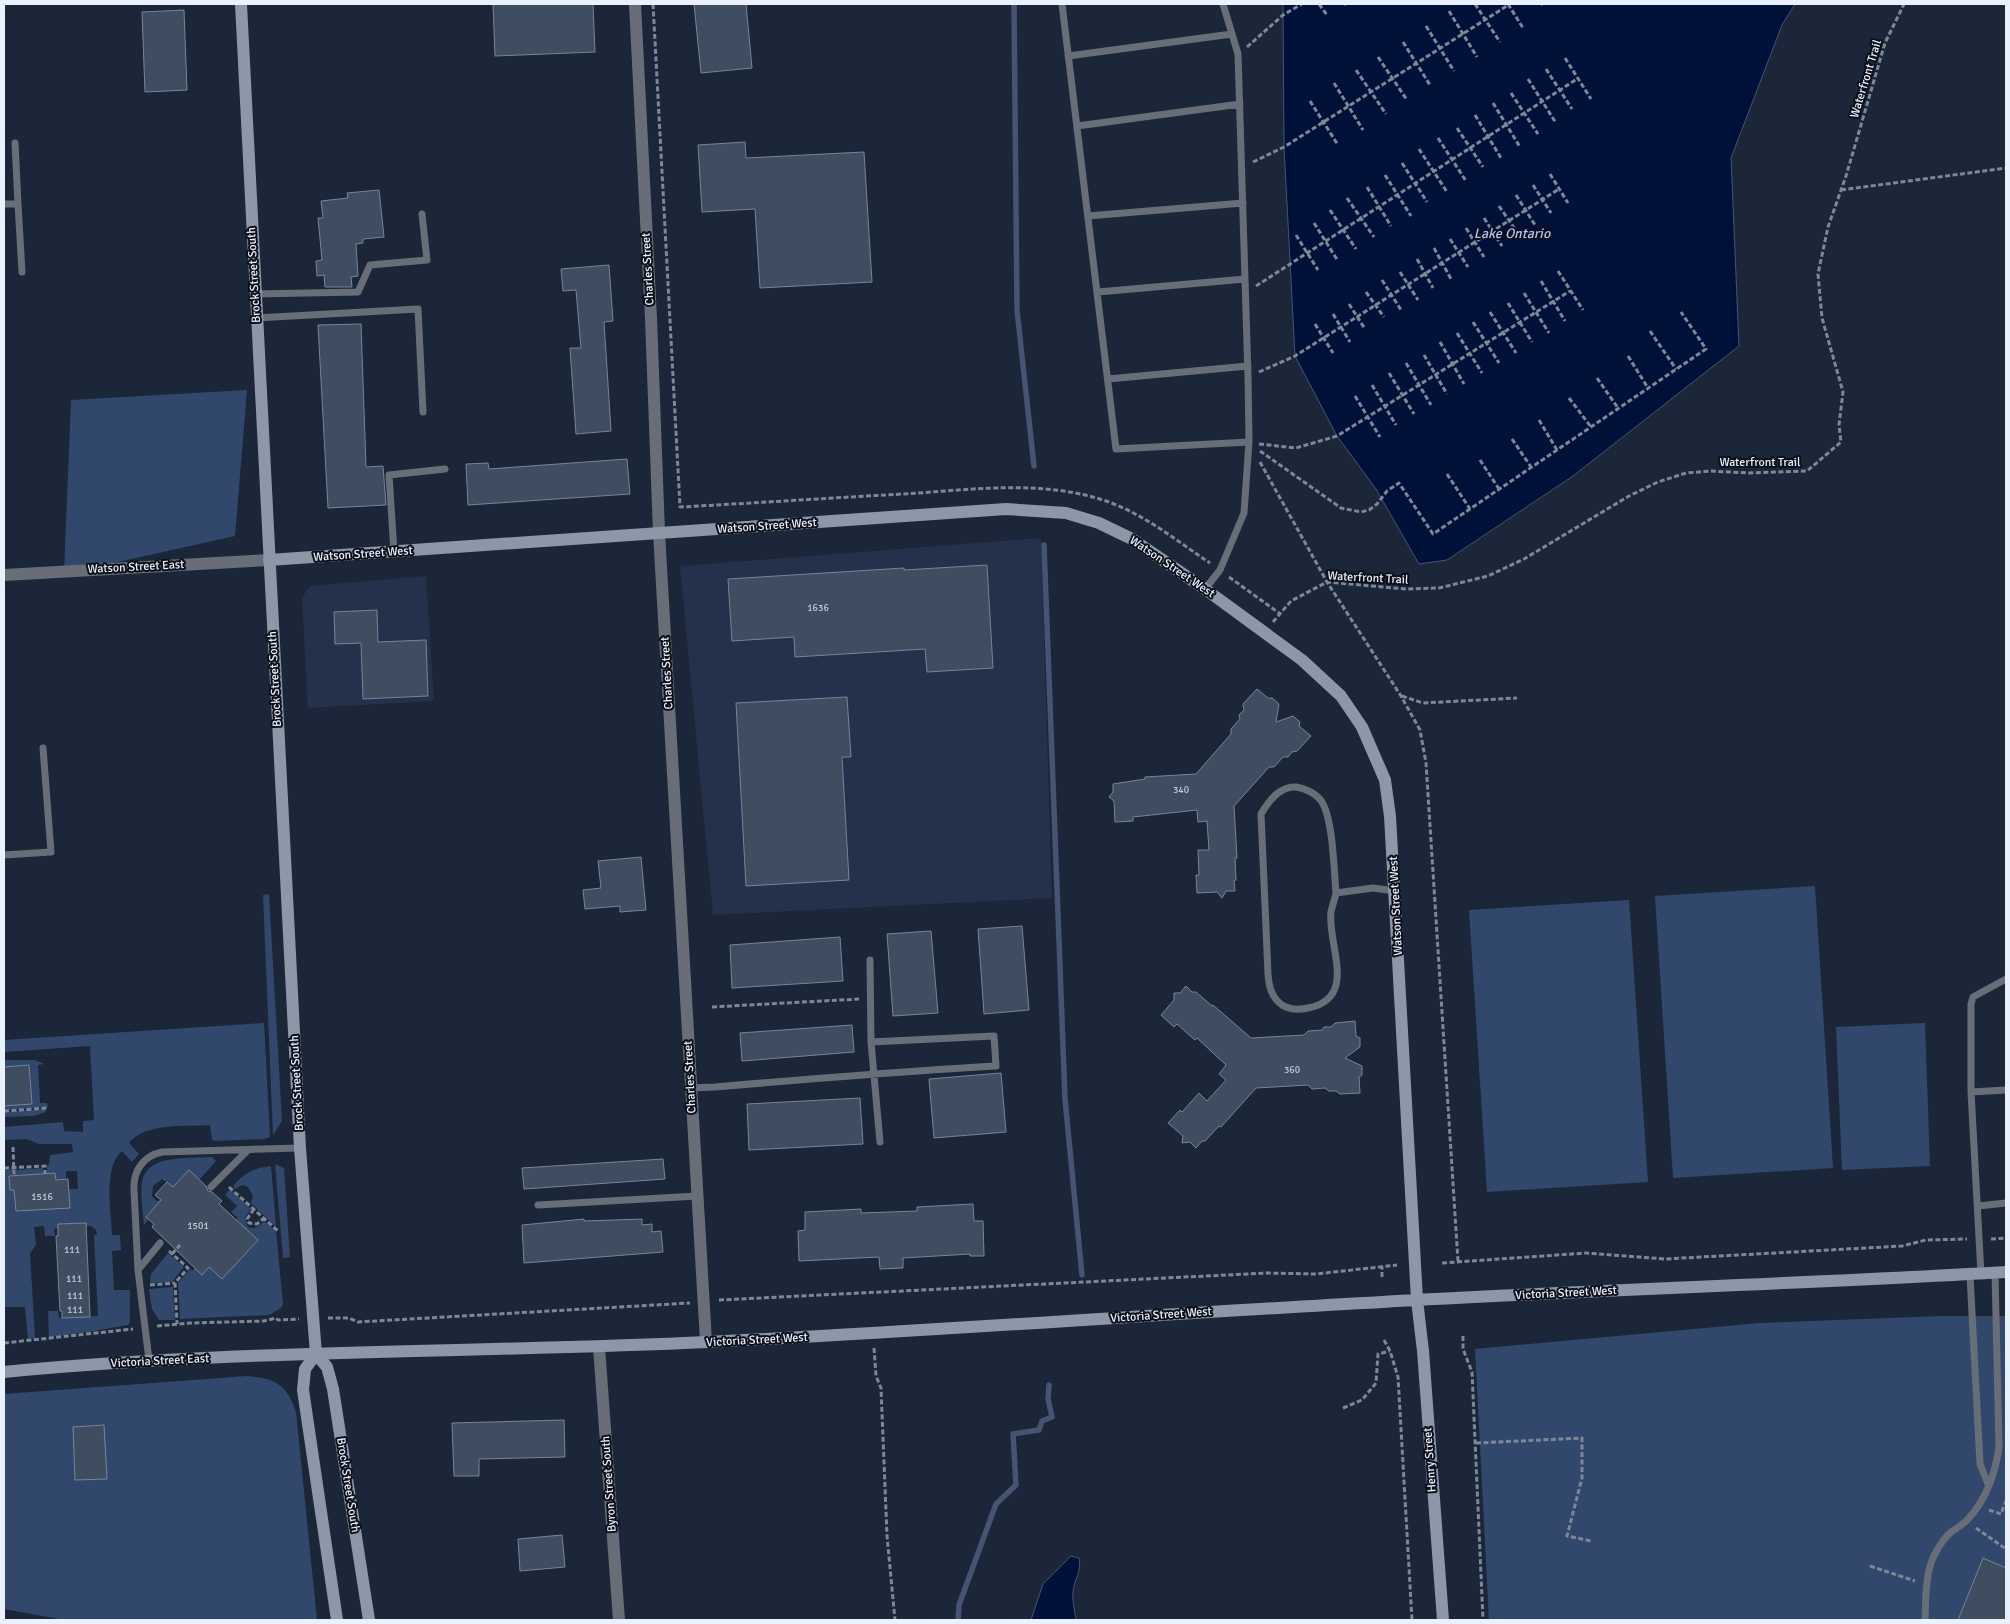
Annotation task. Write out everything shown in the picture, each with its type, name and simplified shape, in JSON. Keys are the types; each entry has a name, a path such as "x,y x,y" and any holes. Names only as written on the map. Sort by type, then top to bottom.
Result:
{"main road":[{"name":"Brock Street South","path":"241,4 300,1148 316,1354 327,1368 333,1389 369,1620"},
{"name":"Watson Street West","path":"269,560 1006,509 1066,514 1099,523 1132,539 1205,589 1302,660 1324,679 1341,696 1362,727 1385,780 1390,816 1395,891 1417,1300"},
{"name":"Victoria Street West","path":"316,1354 600,1347 706,1342 872,1334 1417,1300 2001,1273"},
{"name":"Henry Street","path":"1417,1300 1423,1351 1443,1620"},
{"name":"Victoria Street East","path":"4,1372 149,1360 316,1354"},
{"path":"316,1354 305,1369 303,1390 337,1620"}],"street":[{"name":"Charles Street","path":"635,4 651,318 659,533 706,1342"},
{"name":"Watson Street East","path":"4,575 269,560"},
{"name":"Byron Street South","path":"600,1347 619,1620"}],"lane":[{"path":"1062,4 1116,449 1248,442"},
{"path":"1205,589 1220,570 1244,513 1248,442 1248,366 1238,54 1223,4"},
{"path":"1068,56 1232,34"},
{"path":"1077,126 1240,104"},
{"path":"14,143 22,272"},
{"path":"1088,216 1243,203"},
{"path":"4,204 18,204"},
{"path":"255,294 358,292 370,265 427,260 422,214"},
{"path":"1098,292 1245,279"},
{"path":"256,318 418,309 423,412"},
{"path":"1108,380 1248,366"},
{"path":"394,552 389,475 445,470"},
{"path":"4,855 51,852 43,748"},
{"path":"1294,787 1306,790 1321,800 1327,812 1336,893 1331,913 1338,975 1335,988 1328,1000 1316,1006 1297,1010 1282,1005 1270,992 1268,974 1261,814 1268,801 1283,789 1294,787"},
{"path":"1336,893 1373,888 1395,891"},
{"path":"870,960 871,1042 880,1142"},
{"path":"1988,1484 1980,1464 1976,1274 1981,1239 1971,1092 1970,1004 1973,997 2006,979"},
{"path":"691,1088 996,1066 994,1036 871,1042"},
{"path":"1971,1092 2006,1090"},
{"path":"149,1360 138,1270 134,1184 140,1166 149,1157 162,1152 300,1148"},
{"path":"211,1187 247,1151"},
{"path":"538,1205 697,1196"},
{"path":"1978,1206 2006,1204"},
{"path":"138,1270 160,1244"},
{"path":"1925,1620 1926,1589 1931,1562 1948,1535 1967,1521 1980,1504 1997,1466 1999,1446 2001,1273"}],"path":[{"path":"654,4 680,507"},
{"path":"1238,54 1283,15 1302,4"},
{"path":"1319,4 1327,16"},
{"path":"1475,4 1500,42"},
{"path":"1242,167 1284,148 1509,4 1523,28"},
{"name":"Waterfront Trail","path":"1280,613 1290,601 1327,582 1382,588 1439,588 1488,576 1524,559 1629,496 1658,482 1686,473 1710,471 1748,473 1807,471 1841,442 1839,425 1843,392 1822,318 1818,274 1828,228 1842,190 1884,43 1904,4"},
{"path":"1449,11 1477,57"},
{"path":"1426,26 1454,71"},
{"path":"1403,42 1430,85"},
{"path":"1378,56 1407,100"},
{"path":"1564,58 1591,99"},
{"path":"1546,69 1572,109"},
{"path":"1356,70 1386,114"},
{"path":"1528,79 1556,123"},
{"path":"1245,293 1578,79"},
{"path":"1334,83 1363,130"},
{"path":"1511,93 1538,134"},
{"path":"1310,100 1338,145"},
{"path":"1492,103 1520,147"},
{"path":"1475,115 1501,158"},
{"path":"1457,128 1483,167"},
{"path":"1438,138 1466,181"},
{"path":"1420,149 1447,192"},
{"path":"1402,163 1427,202"},
{"path":"1842,190 2006,168"},
{"path":"1550,174 1568,202"},
{"path":"1386,175 1411,216"},
{"path":"1534,184 1552,213"},
{"path":"1367,187 1391,226"},
{"path":"1248,376 1295,356 1559,189"},
{"path":"1516,196 1535,225"},
{"path":"1348,198 1374,237"},
{"path":"1500,206 1519,236"},
{"path":"1330,210 1356,249"},
{"path":"1484,218 1502,246"},
{"path":"1314,223 1338,261"},
{"path":"1466,228 1484,257"},
{"path":"1296,235 1318,270"},
{"path":"1450,239 1468,267"},
{"path":"1434,248 1451,278"},
{"path":"1417,259 1433,288"},
{"path":"1558,271 1583,310"},
{"path":"1400,272 1418,300"},
{"path":"1382,280 1401,310"},
{"path":"1541,281 1565,321"},
{"path":"1248,442 1296,448 1337,436 1570,291"},
{"path":"1366,292 1384,317"},
{"path":"1524,292 1549,333"},
{"path":"1508,303 1532,342"},
{"path":"1349,304 1365,329"},
{"path":"1490,312 1516,353"},
{"path":"1248,442 1341,508 1361,512 1370,510 1387,491 1399,483 1433,534 1706,349 1681,312"},
{"path":"1332,314 1350,342"},
{"path":"1473,322 1499,363"},
{"path":"1315,324 1333,353"},
{"path":"1650,331 1676,369"},
{"path":"1457,333 1482,373"},
{"path":"1440,342 1464,384"},
{"path":"1424,355 1447,394"},
{"path":"1628,356 1648,388"},
{"path":"1406,363 1431,405"},
{"path":"1389,373 1414,414"},
{"path":"1597,378 1618,408"},
{"path":"1372,385 1396,425"},
{"path":"1355,396 1380,437"},
{"path":"1569,398 1591,427"},
{"path":"1539,420 1557,450"},
{"path":"1512,440 1531,468"},
{"path":"1248,442 1327,582 1401,696 1420,730 1426,763 1458,1261"},
{"path":"1480,460 1499,489"},
{"path":"1447,474 1470,509"},
{"path":"1401,696 1422,703 1517,698"},
{"path":"712,1007 870,998"},
{"path":"4,1111 48,1108"},
{"path":"13,1147 14,1175"},
{"path":"4,1168 45,1166 45,1174"},
{"path":"229,1187 278,1231"},
{"path":"254,1209 248,1216 249,1224 257,1224 264,1218"},
{"path":"1442,1263 1586,1253 1665,1259 1902,1246 1926,1240 2006,1238"},
{"path":"160,1244 188,1268 175,1283 177,1324"},
{"path":"172,1254 180,1245"},
{"path":"728,1299 1267,1273 1316,1274 1397,1265"},
{"path":"1382,1267 1382,1277"},
{"path":"140,1286 175,1283"},
{"path":"340,1318 349,1318 358,1322 685,1303"},
{"path":"872,1334 876,1376 881,1388 887,1536 894,1620"},
{"path":"1463,1336 1464,1349 1472,1372 1484,1620"},
{"path":"1384,1340 1390,1351 1398,1377 1412,1620"},
{"path":"1343,1408 1362,1400 1376,1383 1378,1354 1390,1351"},
{"path":"1476,1443 1582,1438 1582,1478 1567,1536 1591,1541"},
{"path":"1980,1504 2001,1514 2006,1501"},
{"path":"1967,1521 2006,1549"},
{"path":"1870,1566 1912,1579 1926,1589"}],"shaded area":[{"path":"247,390 235,536 64,574 71,400"},
{"path":"1041,538 1052,898 713,915 680,566"},
{"path":"426,576 434,701 308,708 302,598 310,586"},
{"path":"1815,886 1833,1168 1673,1178 1655,896"},
{"path":"269,894 282,1121 273,1135 263,895"},
{"path":"1629,900 1648,1182 1487,1192 1469,910"},
{"path":"264,1023 270,1137 264,1139 216,1141 212,1140 210,1125 167,1127 136,1136 129,1143 139,1154 132,1162 122,1151 116,1158 110,1178 112,1235 120,1235 121,1250 112,1251 114,1290 130,1290 130,1322 128,1325 49,1337 48,1311 58,1311 59,1318 98,1316 94,1235 97,1235 96,1230 91,1226 86,1226 86,1223 58,1224 58,1228 54,1229 55,1236 45,1236 44,1226 34,1227 36,1245 30,1253 35,1338 28,1339 25,1307 4,1307 4,1170 12,1169 12,1175 9,1176 10,1190 78,1189 77,1171 66,1171 66,1179 56,1179 47,1174 50,1155 73,1152 72,1144 39,1144 26,1139 4,1140 4,1127 63,1122 64,1131 83,1132 83,1121 94,1120 90,1046 4,1052 4,1040"},
{"path":"1925,1023 1930,1166 1842,1170 1836,1027"},
{"path":"4,1060 35,1060 44,1064 38,1065 40,1103 47,1103 48,1107 4,1110 4,1106 32,1104 29,1065 4,1067"},
{"path":"45,1109 46,1112 33,1116 4,1117 4,1112"},
{"path":"212,1157 216,1161 199,1180 189,1170 173,1187 162,1179 153,1186 152,1196 157,1201 161,1200 146,1216 149,1219 144,1225 141,1198 142,1182 152,1166 170,1159"},
{"path":"275,1164 284,1168 290,1257 283,1258"},
{"path":"271,1166 276,1227 251,1203 253,1196 248,1187 242,1185 235,1189 233,1186 250,1172"},
{"path":"43,1168 44,1174 38,1181 37,1174 15,1175 15,1170"},
{"path":"230,1189 251,1209 245,1217 247,1226 254,1228 264,1221 276,1231 283,1304 281,1308 269,1315 180,1319 178,1283 190,1269 192,1271 195,1268 202,1275 209,1267 222,1279 258,1240 236,1220 238,1218 231,1212 237,1206 225,1195"},
{"path":"168,1253 184,1267 172,1282 150,1283 151,1274"},
{"path":"173,1287 175,1320 159,1320 152,1309 149,1289"},
{"path":"1942,1316 2006,1316 2006,1620 1489,1620 1475,1349 1760,1323"},
{"path":"247,1376 279,1384 288,1395 296,1412 317,1620 65,1620 4,1609 4,1394"}],"water":[{"name":"Lake Ontario","path":"1283,4 1795,4 1782,25 1731,158 1739,346 1573,476 1447,560 1419,564 1376,489 1337,436 1295,356 1284,147"},
{"path":"1071,1556 1079,1558 1080,1563 1073,1592 1076,1620 1031,1620 1043,1584"}],"building":[{"path":"493,4 593,4 595,52 495,56"},
{"path":"694,4 746,4 752,68 701,73"},
{"path":"184,10 187,90 145,92 142,12"},
{"path":"745,142 746,158 864,152 872,282 760,288 755,209 702,212 698,145"},
{"path":"379,190 384,237 363,239 363,243 356,244 358,276 351,277 352,287 325,287 324,275 317,276 316,261 322,260 318,218 323,218 321,201 348,198 347,193"},
{"path":"609,265 613,321 604,322 611,431 576,434 570,348 581,348 576,290 563,291 561,269"},
{"path":"361,324 366,467 383,466 386,505 328,508 318,325"},
{"path":"627,459 630,494 468,505 466,464 488,463 489,469"},
{"path":"987,565 993,668 927,672 925,649 795,657 794,637 732,641 728,579"},
{"path":"377,610 378,642 426,640 428,696 363,699 361,643 335,644 334,612"},
{"path":"1257,689 1279,704 1276,722 1293,716 1300,722 1299,726 1311,736 1297,751 1292,752 1288,757 1283,757 1274,767 1269,767 1234,806 1237,858 1235,858 1235,891 1226,891 1222,898 1217,892 1197,893 1196,875 1199,875 1198,850 1209,850 1207,821 1198,822 1197,810 1133,817 1133,821 1115,822 1114,801 1109,797 1113,792 1113,784 1145,779 1145,777 1196,774 1231,734 1231,729 1240,719 1239,715 1244,710 1243,704"},
{"path":"847,697 851,757 842,757 849,880 746,886 736,703"},
{"path":"641,857 646,910 620,912 620,906 585,909 583,890 601,888 598,861"},
{"path":"1022,926 1029,1010 984,1014 978,929"},
{"path":"931,931 938,1013 893,1016 887,934"},
{"path":"840,937 843,981 732,988 730,945"},
{"path":"1186,986 1213,1005 1251,1038 1304,1035 1308,1031 1331,1027 1335,1023 1355,1021 1356,1036 1360,1038 1360,1047 1345,1058 1362,1066 1362,1075 1359,1077 1360,1093 1340,1094 1325,1088 1312,1089 1308,1085 1256,1088 1221,1127 1219,1126 1196,1148 1190,1142 1182,1143 1183,1136 1168,1123 1180,1110 1182,1112 1199,1093 1207,1101 1226,1080 1219,1074 1226,1065 1197,1038 1195,1040 1177,1024 1174,1027 1161,1015 1174,1000 1174,993 1180,993"},
{"path":"852,1025 854,1052 742,1061 740,1033"},
{"path":"29,1065 32,1104 4,1106 4,1067"},
{"path":"1001,1073 1006,1132 934,1138 929,1079"},
{"path":"860,1098 863,1144 749,1150 747,1104"},
{"path":"663,1159 665,1179 524,1189 522,1168"},
{"path":"189,1170 206,1186 208,1191 212,1192 222,1201 219,1204 258,1240 222,1279 209,1267 202,1275 152,1227 154,1224 146,1217 161,1200 155,1195 167,1182 173,1187"},
{"path":"55,1173 56,1180 68,1179 70,1208 16,1211 14,1190 10,1190 9,1176"},
{"path":"973,1204 974,1221 983,1221 984,1256 970,1256 970,1254 903,1258 903,1268 880,1269 879,1257 799,1261 798,1231 805,1230 805,1212 861,1209 861,1213 917,1211 917,1207"},
{"path":"584,1219 584,1221 642,1219 642,1225 652,1224 652,1232 661,1231 663,1252 524,1263 522,1225"},
{"path":"86,1223 90,1317 62,1318 56,1236 58,1236 58,1224"},
{"path":"564,1420 565,1457 479,1459 479,1476 454,1476 452,1423"},
{"path":"104,1425 107,1479 75,1480 73,1427"},
{"path":"562,1535 565,1567 520,1571 518,1539"},
{"path":"1983,1558 2006,1568 2006,1620 1958,1620"}],"waterway":[{"path":"1014,4 1017,310 1034,466"},
{"path":"1044,545 1065,1099 1082,1275"},
{"path":"958,1620 959,1605 996,1504 1016,1485 1013,1434 1039,1430 1042,1421 1052,1417 1048,1399 1049,1385"}]}
